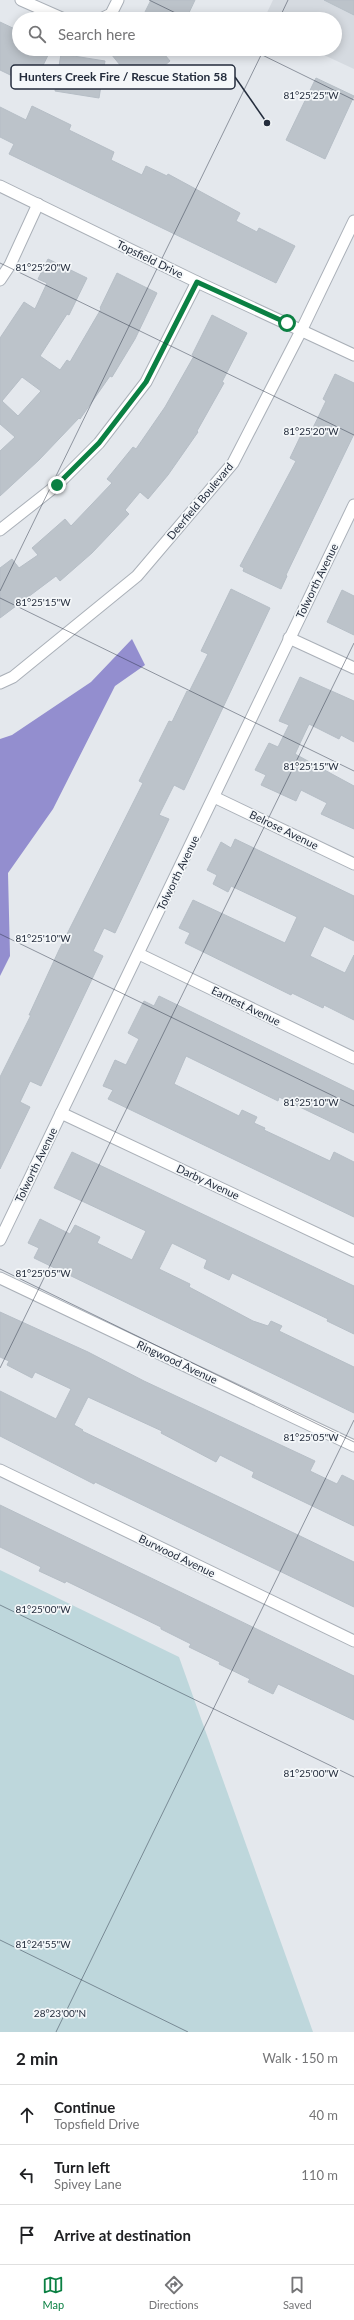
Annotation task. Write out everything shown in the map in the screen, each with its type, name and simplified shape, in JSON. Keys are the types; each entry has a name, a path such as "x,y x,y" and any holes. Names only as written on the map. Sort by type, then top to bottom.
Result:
{"street":[{"path":"21,0 48,12"},
{"path":"112,12 118,0"},
{"name":"Topsfield Drive","path":"0,186 197,282 354,355"},
{"path":"0,280 10,265 38,204"},
{"name":"Deerfield Boulevard","path":"0,683 13,677 142,570 233,463 302,330 354,221"},
{"path":"0,530 57,485 99,443 146,382 197,282"},
{"name":"Tolworth Avenue","path":"0,1240 354,505"},
{"path":"289,638 354,668"},
{"name":"Belrose Avenue","path":"214,797 354,864"},
{"name":"Earnest Avenue","path":"139,954 354,1058"},
{"name":"Darby Avenue","path":"61,1113 354,1251"},
{"name":"Ringwood Avenue","path":"0,1278 354,1446"},
{"name":"Burwood Avenue","path":"0,1470 354,1641"}],"shaded area":[{"path":"273,0 354,0 354,69 326,56 342,56 342,12 267,12"},
{"path":"132,639 145,665 115,686 53,809 8,873 10,956 0,976 0,739 12,735 91,682"},
{"path":"0,1570 179,1657 313,2032 0,2032"}],"building":[{"path":"151,0 195,0 189,12 145,12"},
{"path":"324,0 354,0 354,15"},
{"path":"0,22 12,28 12,56 48,56 33,86 0,70"},
{"path":"61,56 74,56 105,61 99,98 55,91"},
{"path":"113,56 166,56 170,61 138,87"},
{"path":"316,78 354,96 325,159 286,140"},
{"path":"32,106 71,125 69,130 114,152 111,160 142,175 146,166 167,176 168,174 240,213 236,221 257,232 259,228 295,246 276,283 9,154 14,144 0,137 0,107 26,120"},
{"path":"48,259 87,278 69,315 67,314 40,356 60,370 67,360 70,362 101,309 100,308 117,273 157,293 135,339 112,377 110,376 80,419 79,418 39,460 0,496 0,451 15,437 0,424 0,338 24,302 35,309 47,283 38,279","holes":["22,377 41,391 18,416 2,401"]},
{"path":"212,315 247,333 222,382 224,383 197,431 198,432 168,475 148,499 140,492 125,510 129,514 92,553 60,581 56,576 0,618 0,568 12,559 19,568 38,555 32,548 65,519 71,526 112,483 107,479 133,447 136,449 165,407 194,356 192,355"},
{"path":"335,374 354,383 354,434 286,575 287,576 281,589 243,571 244,568 240,566 296,461 290,458 302,433 309,436 326,401 323,399"},
{"path":"231,589 270,608 184,790 174,785 159,815 169,819 115,933 104,928 93,951 103,956 41,1086 30,1081 20,1102 30,1107 0,1169 0,1077 31,1015 29,1015 59,950 143,783 139,781 169,721 172,722 187,691 189,692 208,654 201,651"},
{"path":"342,590 354,596 354,635 327,622"},
{"path":"300,677 354,701 354,742 341,735 339,739 309,724 295,754 354,786 354,829 321,814 327,803 301,790 296,801 261,785 266,775 255,770 269,743 278,747 289,725 279,721"},
{"path":"235,839 354,896 354,941 324,926 310,956 345,973 354,955 354,1020 324,1005 323,1008 292,993 291,995 185,943 190,933 179,928 193,900 285,943 297,917 231,886 228,892 213,884 217,875 207,870 221,842 231,848"},
{"path":"159,996 354,1091 354,1133 279,1097 278,1101 186,1056 174,1084 239,1116 242,1110 257,1117 254,1123 265,1128 264,1130 330,1161 334,1152 354,1162 354,1217 108,1099 113,1090 103,1086 115,1060 126,1065 139,1039 128,1033 144,1001 154,1006"},
{"path":"72,1152 354,1286 354,1334 327,1321 328,1319 232,1273 229,1280 204,1268 207,1260 172,1243 159,1269 190,1284 189,1287 253,1321 268,1326 271,1321 282,1326 279,1331 354,1367 354,1413 34,1258 39,1248 28,1243 40,1219 70,1234 75,1225 100,1237 97,1243 132,1260 146,1231 54,1188"},
{"path":"0,1312 88,1352 144,1381 315,1461 310,1471 337,1484 342,1475 354,1481 354,1526 252,1477 254,1472 220,1455 216,1462 161,1433 162,1431 88,1397 74,1425 83,1430 82,1431 354,1562 354,1607 95,1482 94,1484 0,1436 0,1391 56,1419 71,1389 35,1372 32,1378 7,1365 9,1361 0,1357"},
{"path":"0,1505 354,1676 354,1720 278,1684 273,1694 248,1682 250,1679 219,1664 220,1662 189,1647 191,1644 161,1629 161,1627 66,1581 65,1583 39,1571 41,1567 0,1547"}],"place":[{"name":"Hunters Creek Fire / Rescue Station 58","path":"267,123"}],"route":[{"path":"57,485 99,443 146,382 197,282 287,323"}]}
